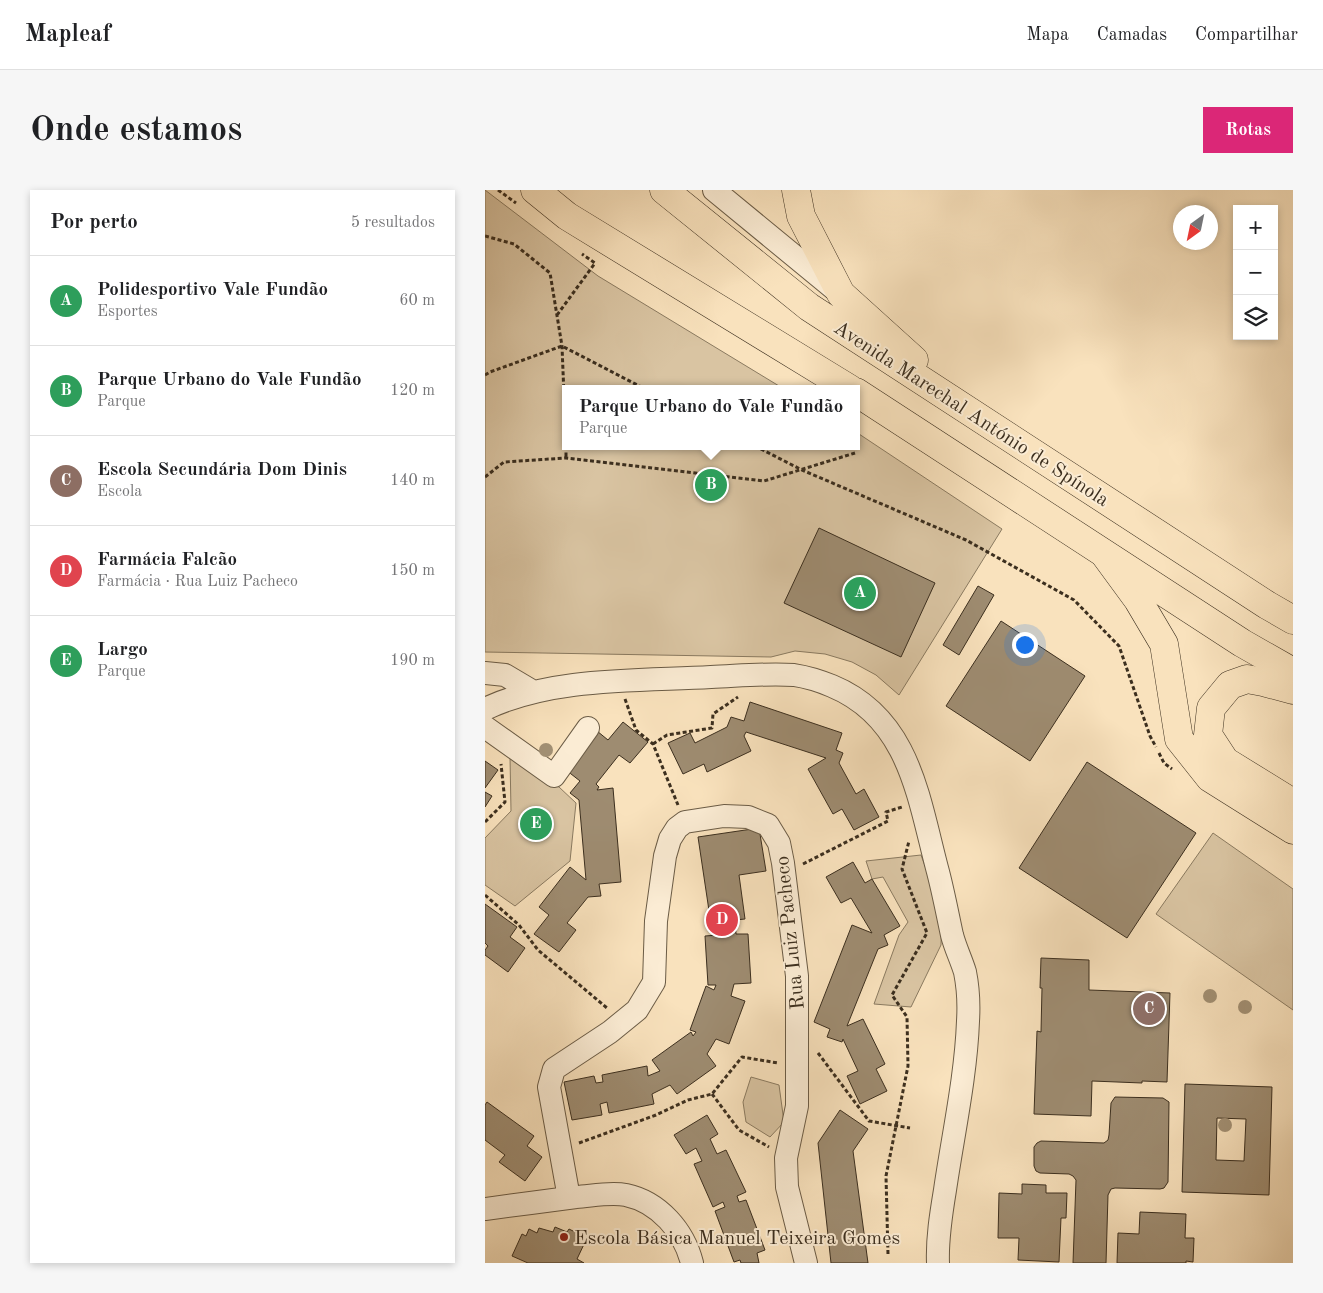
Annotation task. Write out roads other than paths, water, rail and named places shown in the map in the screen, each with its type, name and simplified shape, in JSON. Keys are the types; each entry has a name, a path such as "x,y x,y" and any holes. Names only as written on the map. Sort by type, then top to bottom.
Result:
{"main road":[{"name":"Avenida Marechal António de Spínola","path":"663,190 809,307 1267,605 1293,620"},
{"path":"796,190 801,216 841,294 981,419"},
{"path":"527,198 567,216 843,385"},
{"path":"860,395 1242,643 1293,672"},
{"path":"1102,552 1138,600 1164,644 1179,739 1210,778 1293,830"},
{"path":"1293,690 1247,680 1230,685 1211,708 1208,735 1225,761 1293,803"}],"street":[{"path":"714,190 841,294"},
{"path":"485,673 505,675 532,691"},
{"path":"485,709 532,691 565,686 753,675 795,676 819,681 845,692 869,708 883,723 899,744 910,771 945,898 953,937 965,973 968,1021 963,1074 941,1213 937,1254 938,1263"},
{"path":"491,731 554,776 588,728"},
{"name":"Rua Luiz Pacheco","path":"569,1198 549,1087 554,1069 623,1022 637,1010 654,982 656,921 665,856 670,839 677,828 685,822 724,816 748,817 768,825 779,843 785,874 797,976 797,1106 787,1158 787,1187 806,1263"},
{"path":"485,1209 603,1194 625,1195 645,1201 663,1214 678,1231 692,1263"}],"place":[{"name":"Parque Urbano do Vale Fundão","path":"711,485"},
{"name":"Polidesportivo Vale Fundão","path":"860,593"},
{"name":"Largo","path":"536,824"},
{"name":"Farmácia Falcão","path":"722,920"},
{"name":"Escola Secundária Dom Dinis","path":"1149,1009"},
{"name":"Escola Básica Manuel Teixeira Gomes","path":"564,1237"}]}
